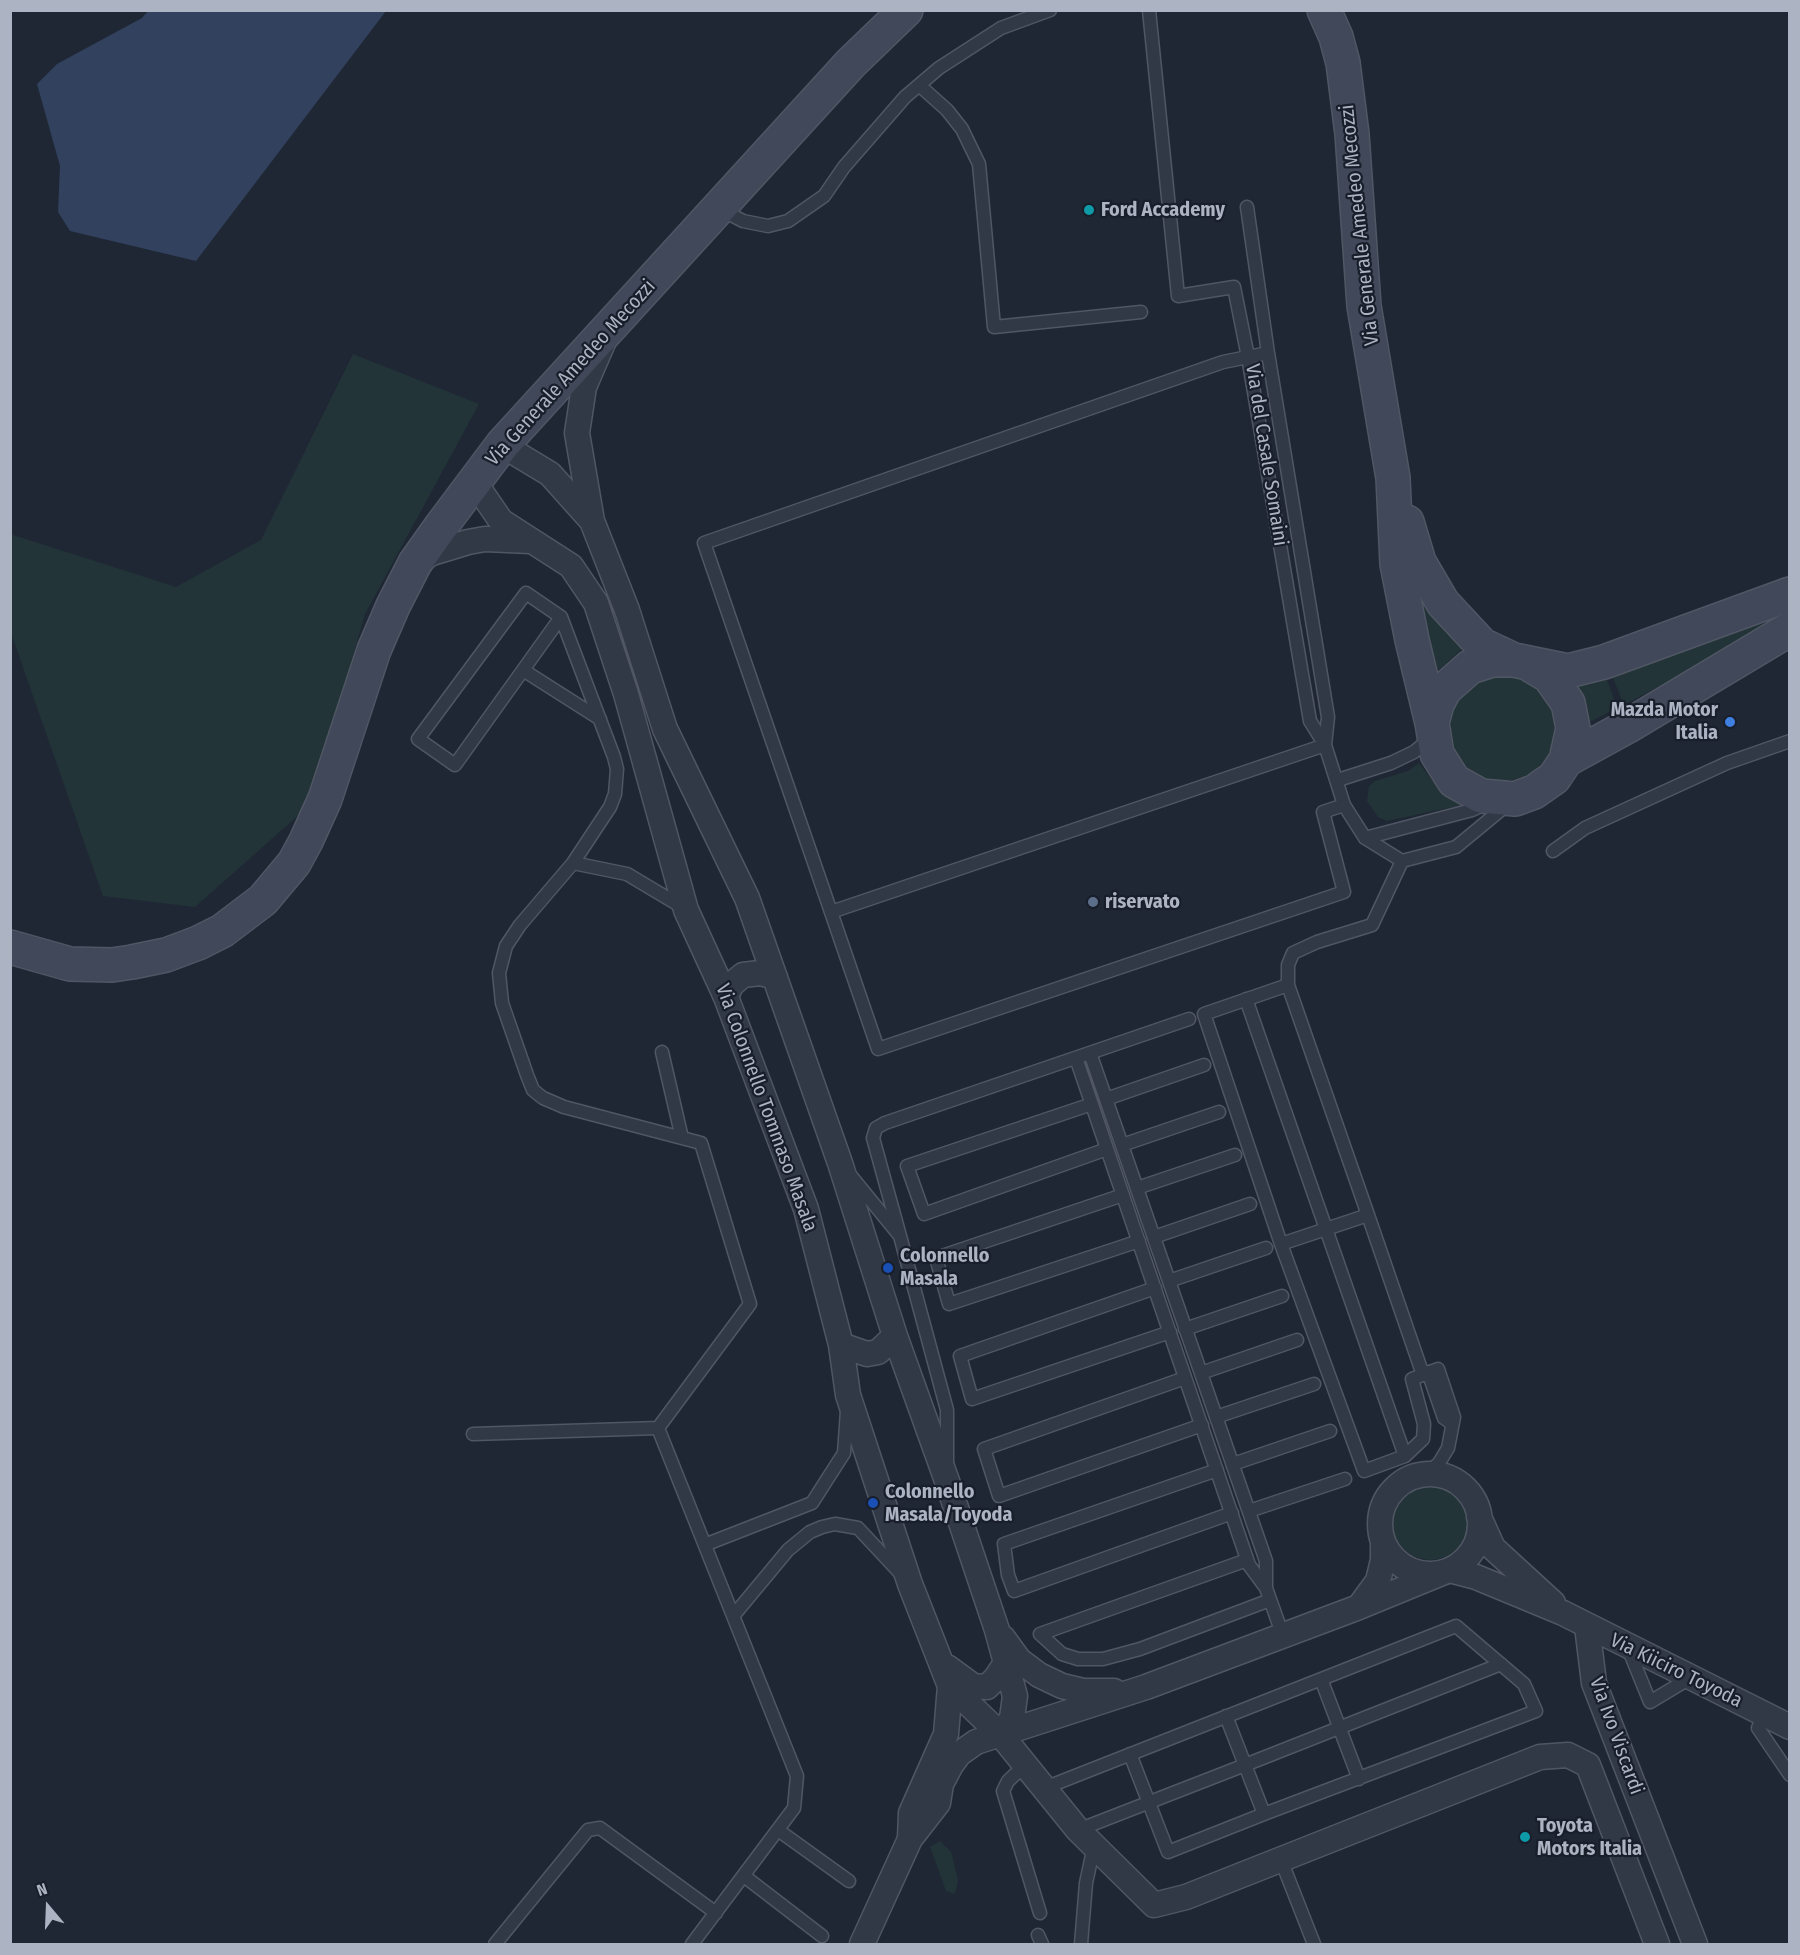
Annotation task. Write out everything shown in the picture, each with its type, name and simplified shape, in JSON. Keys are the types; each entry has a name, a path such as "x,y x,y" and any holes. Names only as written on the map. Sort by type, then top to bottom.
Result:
{"street":[{"name":"Via Generale Amedeo Mecozzi","path":"10,947 70,964 112,965 132,962 166,955 198,943 222,931 263,900 294,863 325,799 374,650 415,563 502,445 851,63 906,10"},
{"name":"Via Generale Amedeo Mecozzi","path":"1324,10 1336,37 1343,63 1352,134 1365,306 1393,478 1397,564 1432,730"},
{"path":"609,329 584,387 578,433 592,521 627,610 665,729 747,898 840,1163 895,1336 997,1630 1015,1696 1012,1718 1001,1736"},
{"path":"502,445 550,474 592,521"},
{"name":"Via Generale Amedeo Mecozzi","path":"1393,478 1419,562 1443,603 1482,645 1523,663"},
{"name":"Via Colonnello Tommaso Masala","path":"475,483 501,521 571,566 597,603 626,694 686,910 726,997 807,1209 841,1345 848,1395 910,1584 946,1675 1001,1736 1042,1789 1086,1838 1154,1905 1186,1897 1281,1860"},
{"path":"415,563 432,553 468,542 486,539 535,541"},
{"path":"1790,594 1604,662 1568,671 1492,660 1470,667 1458,675 1441,697 1432,730 1443,766 1454,781 1470,792 1504,799 1544,786 1566,760 1628,726 1790,629"},
{"path":"1523,663 1548,676 1568,703 1573,728 1566,760"},
{"path":"726,997 731,985 743,975 760,973 775,977"},
{"path":"841,1345 867,1354 878,1352 895,1336"},
{"path":"862,1944 910,1839 938,1803 941,1784 958,1754 976,1742 1001,1736 1146,1687 1283,1636 1359,1607 1462,1562 1474,1547 1479,1534 1479,1517 1474,1501 1462,1486 1448,1478 1426,1475 1402,1483 1385,1502 1380,1522 1383,1560 1378,1581 1371,1594 1359,1607"},
{"name":"Via Kiiciro Toyoda","path":"1479,1517 1493,1548 1563,1613"},
{"path":"1383,1542 1392,1557 1407,1568 1426,1574 1445,1571"},
{"name":"Via Kiiciro Toyoda","path":"1445,1571 1476,1577 1563,1613 1790,1727"},
{"name":"Via Ivo Viscardi","path":"1587,1626 1594,1683 1695,1944"},
{"path":"997,1630 1019,1660 1039,1675 1062,1686 1083,1691 1146,1687"},
{"path":"910,1839 911,1813 946,1734 946,1675 973,1686 987,1686 996,1678 1006,1663"},
{"path":"1281,1860 1540,1757 1568,1755 1587,1765 1657,1944"}],"lane":[{"path":"719,208 743,221 768,226 788,221 824,196 867,140 919,85 939,68 1000,28 1050,10"},
{"path":"1149,10 1178,296 1234,287 1248,357 1223,362 704,543 878,1049 1344,892 1323,812 1344,805"},
{"path":"919,85 947,110 962,129 979,164 994,327 1141,312"},
{"path":"1247,207 1268,353"},
{"name":"Via del Casale Somaini","path":"1268,353 1328,717 1326,745 1310,721 1248,357 1268,353"},
{"path":"561,617 455,765 418,739 526,594 561,617 617,769 615,795 610,807 573,862 512,935 498,973 502,1003 533,1089 543,1098 564,1107 700,1143 750,1304 658,1428"},
{"path":"523,670 600,719"},
{"path":"1338,780 1391,763 1414,752 1432,730"},
{"path":"1553,851 1584,828 1727,763 1790,741"},
{"path":"831,912 1326,745 1344,805 1365,838 1402,861 1456,847 1504,799"},
{"path":"1365,838 1472,810 1504,799"},
{"path":"1402,861 1372,925 1317,942 1293,954 1288,965 1288,985 1425,1374 1454,1417 1451,1423 1448,1448 1439,1463 1426,1475"},
{"path":"573,862 627,874 686,910"},
{"path":"1288,985 1204,1014 1281,1244 1364,1471 1405,1456 1423,1439 1425,1374"},
{"path":"1246,999 1405,1456"},
{"path":"947,1481 947,1410 873,1138 876,1128 1188,1020"},
{"path":"662,1052 682,1138"},
{"path":"1090,1053 1266,1561 1266,1588"},
{"path":"1076,1058 1247,1560 1266,1588 1283,1636"},
{"path":"1106,1099 1204,1065"},
{"path":"1092,1104 907,1166 924,1214 1107,1149"},
{"path":"1122,1145 1219,1112"},
{"path":"1137,1188 1235,1155"},
{"path":"840,1163 900,1236"},
{"path":"1123,1196 936,1258 949,1304 1139,1241"},
{"path":"1154,1237 1250,1204"},
{"path":"1281,1244 1368,1215"},
{"path":"1169,1281 1266,1248"},
{"path":"1155,1288 960,1356 972,1399 1170,1332"},
{"path":"1185,1329 1282,1296"},
{"path":"1201,1373 1297,1340"},
{"path":"1185,1378 984,1449 999,1496 1202,1425"},
{"path":"1216,1417 1314,1384"},
{"path":"707,1544 812,1503 844,1453 848,1395"},
{"path":"473,1434 658,1428"},
{"path":"658,1428 707,1544 797,1776 794,1808 692,1944"},
{"path":"1233,1464 1330,1431"},
{"path":"1217,1470 1004,1544 1008,1575 1014,1591 1232,1513"},
{"path":"1249,1511 1345,1479"},
{"path":"734,1615 788,1550 810,1532 835,1524 858,1528 910,1584"},
{"path":"1247,1560 1040,1634 1062,1654 1078,1659 1103,1659 1140,1649 1270,1600"},
{"path":"1042,1789 1130,1754 1226,1716 1456,1626 1524,1684 1536,1711 1168,1852 1130,1754"},
{"path":"1627,1647 1650,1702 1690,1678"},
{"path":"1081,1944 1086,1883 1086,1838 1149,1803 1501,1664"},
{"path":"1321,1679 1359,1779"},
{"path":"1764,1714 1758,1728 1790,1775"},
{"path":"1226,1716 1264,1814"},
{"path":"1024,1766 1008,1781 1003,1791 1040,1912"},
{"path":"495,1944 588,1830 600,1828 716,1912"},
{"path":"778,1830 849,1881"},
{"path":"1281,1860 1314,1944"},
{"path":"744,1876 822,1936"}],"shaded area":[{"path":"353,354 479,404 365,614 311,804 195,907 103,896 11,633 10,534 176,587 261,540"},
{"path":"1419,597 1422,597 1468,644 1435,673"},
{"path":"1777,615 1779,618 1774,625 1624,705 1609,668"},
{"path":"1604,671 1617,708 1584,725 1573,684"},
{"path":"1502,673 1523,677 1540,689 1552,706 1556,727 1552,748 1540,765 1523,777 1502,781 1481,777 1464,765 1452,748 1448,727 1452,706 1464,689 1481,677"},
{"path":"1419,763 1437,786 1462,805 1387,821 1378,817 1367,801 1369,786 1375,781 1408,771"},
{"path":"1430,1484 1445,1487 1457,1495 1465,1507 1468,1522 1465,1537 1457,1549 1445,1557 1430,1560 1415,1557 1403,1549 1395,1537 1392,1522 1395,1507 1403,1495 1415,1487"},
{"path":"940,1841 951,1852 958,1880 955,1894 946,1891 930,1847"}],"water":[{"path":"148,11 386,11 196,261 70,231 58,212 60,166 37,84 57,64 142,18"}],"place":[{"name":"Ford Accademy","path":"1089,210"},
{"name":"Mazda Motor Italia","path":"1730,722"},
{"name":"riservato","path":"1093,902"},
{"name":"Colonnello Masala","path":"888,1268"},
{"name":"Colonnello Masala/Toyoda","path":"873,1503"},
{"name":"Toyota Motors Italia","path":"1525,1837"}]}
